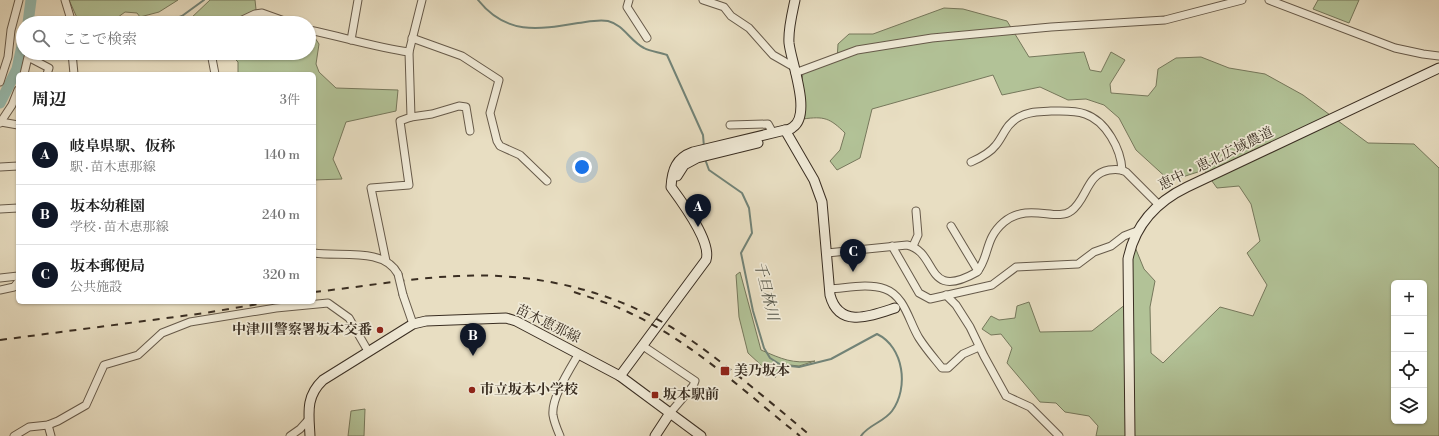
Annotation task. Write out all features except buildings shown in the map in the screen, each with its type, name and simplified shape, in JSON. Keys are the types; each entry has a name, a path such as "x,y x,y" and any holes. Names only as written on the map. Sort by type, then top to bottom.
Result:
{"main road":[{"path":"620,376 706,260 708,255 704,239 671,187 674,169 684,155 695,155 722,148 794,127 798,122 801,112 800,97 789,35 794,0"},
{"name":"恵中・恵北広域農道","path":"1130,436 1127,270 1130,250 1137,231 1148,214 1158,204 1190,185 1439,68"},
{"path":"722,148 762,141 784,130"},
{"path":"784,130 798,150 819,190 824,210 830,289 833,304 841,312 851,317 868,317 895,308"},
{"name":"苗木恵那線","path":"310,436 310,397 317,385 413,324 426,321 506,318 516,321 620,376 701,436"},
{"path":"655,436 670,413"}],"street":[{"path":"0,82 8,57 11,30 19,0"},
{"path":"66,0 70,16"},
{"path":"351,40 358,0"},
{"path":"411,117 409,52 422,0"},
{"path":"629,0 627,8 647,38"},
{"path":"703,0 724,7 731,16 749,28 773,56 795,70 857,50 932,38 1052,27 1165,20 1242,0"},
{"path":"1269,0 1396,48 1439,56"},
{"path":"251,16 262,13 270,16"},
{"path":"316,32 381,48 409,52"},
{"path":"412,38 462,56 499,80 490,113 497,142 500,146 520,154 547,180"},
{"path":"24,72 27,60"},
{"path":"34,60 50,68 48,72"},
{"path":"72,60 74,72"},
{"path":"212,60 215,72"},
{"path":"16,95 12,105 0,123 16,125"},
{"path":"386,261 371,188 409,185 400,121 459,106 466,107 470,131"},
{"path":"971,162 982,157 993,149 1004,130 1018,118 1033,112 1065,111 1084,113 1104,128 1122,159 1122,170"},
{"path":"730,124 768,124 773,133"},
{"path":"0,166 16,166"},
{"path":"827,253 907,244 914,246 923,253 934,274 945,280 958,280 978,271 981,268 988,242 996,229 1006,220 1022,213 1031,212 1060,215 1068,213 1079,203 1090,183 1097,175 1105,171 1122,170 1132,176 1158,204"},
{"path":"0,209 16,208"},
{"path":"914,246 918,235 916,211"},
{"path":"951,226 978,271"},
{"path":"892,246 919,293 930,299 992,285 1016,266 1078,264 1094,252 1111,246 1124,236 1137,231"},
{"path":"316,253 376,256 386,261 398,274 403,295 413,324"},
{"path":"0,278 16,276"},
{"path":"0,290 14,287 16,284"},
{"path":"830,289 876,287 891,292 904,306 920,338 942,368 948,368 963,354 979,347"},
{"path":"946,295 956,305 970,327 979,347 1006,396 1030,407 1059,436"},
{"path":"14,436 29,428 48,425 86,405 104,364 138,356 162,333 190,322 276,308 328,303 349,318 368,352"},
{"path":"643,346 695,381 693,386 670,413"},
{"path":"560,436 554,419 553,407 564,381 578,355"},
{"path":"290,436 300,430 309,419"},
{"path":"48,425 50,436"}],"green space":[{"path":"69,0 178,0 159,12 144,16 139,16 137,13 125,12 120,16 76,16"},
{"path":"210,0 255,0 257,16 193,16"},
{"path":"1318,0 1359,0 1349,23 1313,9"},
{"path":"944,8 963,9 1007,21 1029,57 1084,52 1090,70 1101,72 1111,52 1125,60 1110,84 1111,93 1148,96 1156,86 1158,69 1176,58 1201,57 1229,68 1265,74 1303,95 1368,143 1414,144 1439,168 1439,436 1096,436 1098,426 1089,416 1065,412 1056,403 1040,402 1007,363 1012,348 1001,334 991,335 982,329 991,316 999,320 1015,318 1017,306 1029,302 1040,332 1092,331 1131,300 1130,269 1135,247 1144,269 1155,281 1150,307 1151,353 1163,363 1220,307 1253,316 1267,285 1247,253 1260,241 1251,204 1239,186 1217,188 1204,170 1170,181 1136,150 1119,118 1104,105 1086,99 1068,100 1040,87 1002,95 993,75 872,109 860,158 837,170 830,161 840,150 845,133 831,121 826,119 803,119 801,87 803,73 837,61 838,44 849,34 873,34"},
{"path":"316,40 319,44 316,64 319,72 336,88 398,90 396,111 346,122 333,159 342,179 316,180 316,72 238,72 238,62 236,60 316,60"},
{"path":"740,272 761,350 787,360 800,362 815,361 799,366 781,364 775,378 748,353 739,317 736,275"},
{"path":"365,409 364,436 348,436 351,411"}],"waterway":[{"name":"千旦林川","path":"29,16 31,0"},
{"name":"千旦林川","path":"182,16 204,0"},
{"name":"千旦林川","path":"478,0 500,19 511,25 523,27 536,28 600,20 608,21 623,29 644,48 667,55 703,135 704,147"},
{"path":"0,103 17,69 19,60"},
{"name":"千旦林川","path":"705,159 709,170 742,193 749,208 752,233 741,253 753,311 764,348 770,358 781,365 799,367 831,359 877,334 886,340 893,348 901,369 901,391 897,402 889,415 868,429 861,436"}],"railway":[{"path":"316,292 458,276 519,278 578,288 635,308 688,338 735,373 811,436"},
{"path":"574,292 628,312 674,338 717,369 800,436"},
{"path":"0,340 205,313 258,304"}],"place":[{"name":"岐阜県駅、仮称","path":"698,227"},
{"name":"坂本郵便局","path":"853,272"},
{"name":"中津川警察署坂本交番","path":"380,330"},
{"name":"坂本幼稚園","path":"473,356"},
{"name":"美乃坂本","path":"725,371"},
{"name":"市立坂本小学校","path":"472,390"},
{"name":"坂本駅前","path":"655,395"}]}
